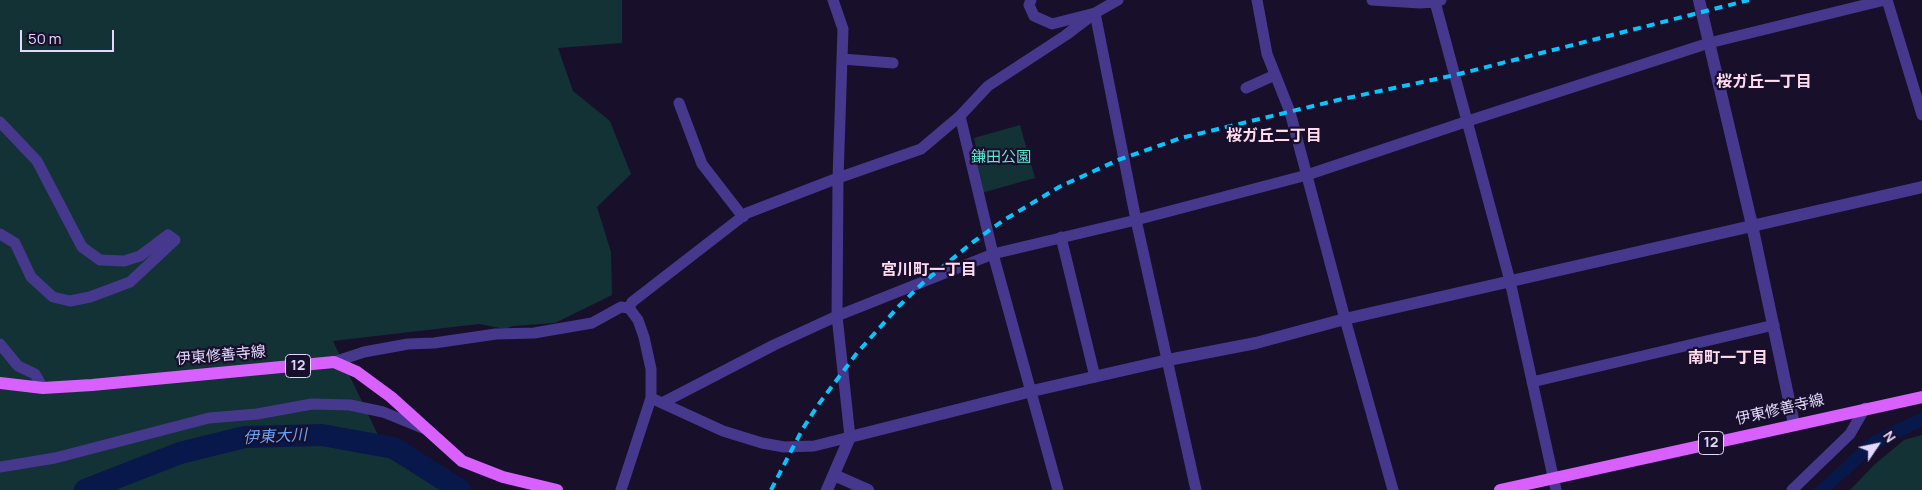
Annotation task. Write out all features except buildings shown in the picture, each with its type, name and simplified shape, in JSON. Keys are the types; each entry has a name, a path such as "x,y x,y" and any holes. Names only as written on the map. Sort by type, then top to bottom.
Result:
{"main road":[{"name":"伊東修善寺線","path":"0,383 43,388 334,362 357,372 391,397 462,461 503,477 557,490"},
{"name":"伊東修善寺線","path":"1500,490 1554,484 1794,424 1922,397"}],"street":[{"path":"827,490 850,437 837,316 838,178 843,29 833,0"},
{"path":"1031,0 1029,5 1034,16 1052,24 1095,13"},
{"path":"629,308 637,298 747,214 838,178 921,149 960,116 988,86 1066,35 1095,13 1118,0"},
{"path":"1257,0 1267,54 1290,112 1393,490"},
{"path":"1372,0 1420,3 1438,1 1510,282 1554,484"},
{"path":"1699,0 1752,225 1794,424"},
{"path":"664,402 774,345 837,316 993,254 1307,176 1468,121 1709,43 1886,0 1922,115"},
{"path":"1095,13 1136,220 1196,490"},
{"path":"842,59 893,63"},
{"path":"1246,88 1275,75"},
{"path":"679,103 702,164 743,217"},
{"path":"960,116 993,254 1058,490"},
{"path":"0,122 37,161 82,247 100,260 124,261 140,256 168,235 175,240 130,282 90,297 70,301 53,297 31,277 15,243 0,234"},
{"path":"651,398 664,402 723,431 743,438 784,447 814,446 1032,391 1168,360 1256,343 1345,319 1922,187"},
{"path":"1061,237 1095,377"},
{"path":"334,362 364,352 408,344 434,343 496,334 534,332 592,323 620,308 629,308"},
{"path":"621,490 651,398 651,369 644,337 638,320 629,308"},
{"path":"1532,382 1774,325"},
{"path":"0,344 18,366 35,374 43,388"},
{"path":"0,467 55,458 209,418 257,414 312,404 350,404 383,412 428,430"},
{"path":"1792,490 1850,434 1865,408"},
{"path":"834,475 868,490"}],"green space":[{"path":"0,0 622,0 622,43 558,48 573,91 610,121 631,174 597,207 611,252 612,295 555,323 513,326 505,329 479,324 333,341 389,458 444,490 0,490"},
{"name":"鎌田公園","path":"1020,125 1035,178 978,194 965,151 976,148 974,138"},
{"path":"1922,435 1922,490 1850,490 1874,465 1904,440"}],"shaded area":[{"path":"1922,412 1922,426 1877,449 1831,490 1813,490 1872,436"}],"waterway":[{"name":"伊東大川","path":"85,490 180,453 245,437 322,435 394,448 460,490"}],"railway":[{"path":"771,490 802,430 818,405 857,353 899,306 924,282 973,242 1004,220 1059,187 1118,160 1181,138 1338,100 1455,75 1749,0"}],"district":[{"name":"桜ガ丘一丁目","path":"1764,83"},
{"name":"桜ガ丘二丁目","path":"1274,137"},
{"name":"宮川町一丁目","path":"929,271"},
{"name":"南町一丁目","path":"1728,359"}]}
